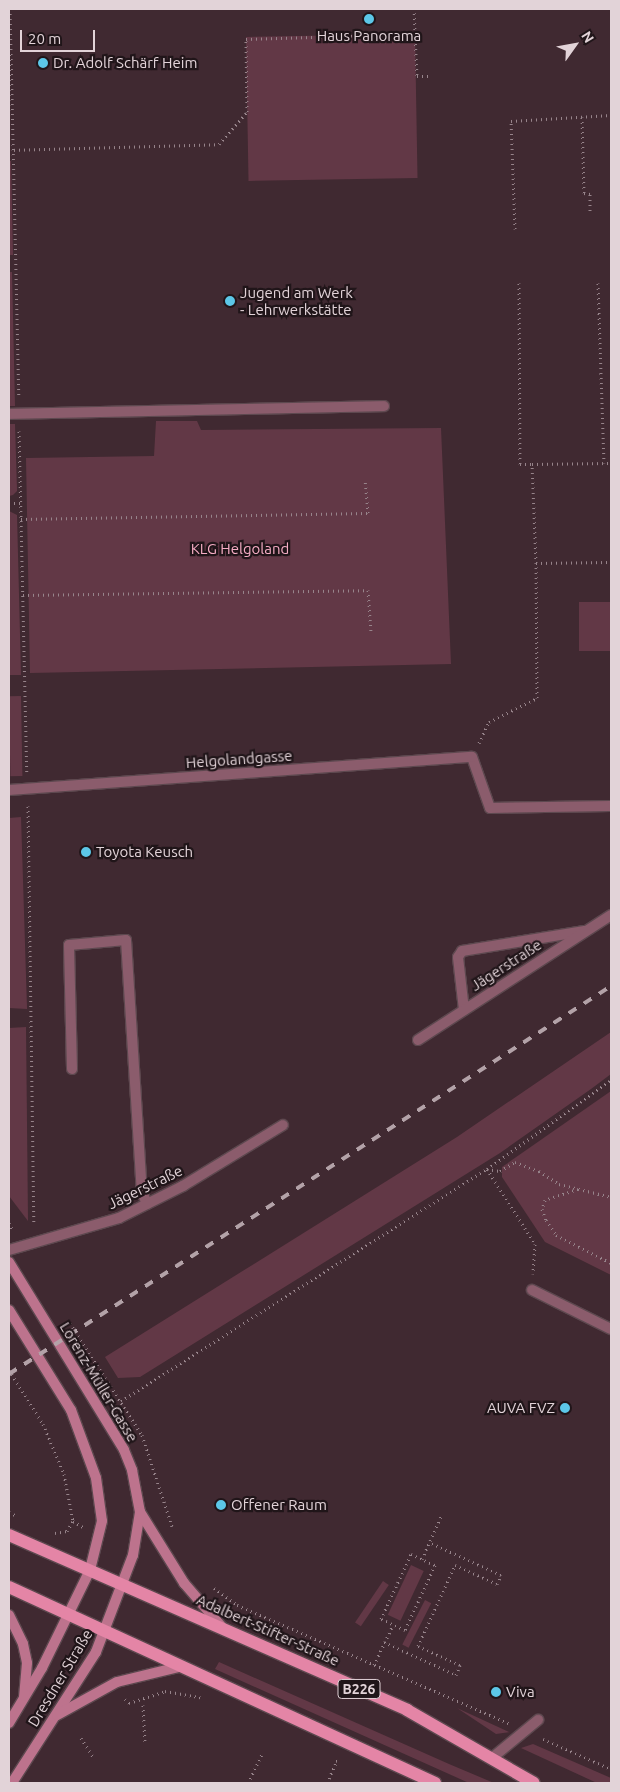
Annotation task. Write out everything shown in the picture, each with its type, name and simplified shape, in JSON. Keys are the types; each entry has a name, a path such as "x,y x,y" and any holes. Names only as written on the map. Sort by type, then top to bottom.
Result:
{"main road":[{"name":"Lorenz-Müller-Gasse","path":"9,1262 124,1450 132,1470 140,1512 139,1534 124,1584"},
{"path":"9,1310 59,1388 80,1433 100,1496 101,1537 90,1570"},
{"path":"140,1512 184,1583 222,1627"},
{"name":"Adalbert-Stifter-Straße","path":"9,1535 222,1627 407,1710 534,1783"},
{"name":"Dresdner Straße","path":"9,1723 69,1615 90,1570"},
{"name":"Dresdner Straße","path":"12,1783 56,1716 105,1632 124,1584"},
{"path":"9,1587 179,1667 435,1783"},
{"path":"9,1615 23,1644 27,1663 24,1699"},
{"path":"56,1716 117,1682 179,1667"}],"street":[{"path":"14,414 384,406"},
{"path":"472,757 490,808 610,806"},
{"name":"Helgolandgasse","path":"9,790 472,757"},
{"name":"Jägerstraße","path":"418,1040 611,915"},
{"path":"464,1010 458,957 462,951 588,930"},
{"path":"72,1069 68,945 126,940 142,1192 147,1204"},
{"name":"Jägerstraße","path":"9,1250 119,1218 183,1186 283,1126"},
{"path":"532,1290 611,1328"},
{"path":"492,1758 538,1720"}],"path":[{"path":"10,9 14,414 21,503 35,1243"},
{"path":"414,9 417,76 428,76"},
{"path":"11,150 219,144 247,112 246,39 415,34"},
{"path":"515,229 511,121 611,115"},
{"path":"582,118 584,193 590,194 590,213"},
{"path":"518,282 520,464 611,463"},
{"path":"598,283 604,463"},
{"path":"472,757 489,722 536,698 536,563 532,464"},
{"path":"21,519 368,513 365,481"},
{"path":"9,503 21,503"},
{"path":"536,563 611,562"},
{"path":"23,595 368,590 371,632"},
{"path":"122,1401 486,1169 611,1080"},
{"path":"486,1169 500,1171 515,1162 578,1190 611,1197"},
{"path":"486,1169 535,1244 532,1290"},
{"path":"578,1190 545,1200 542,1209 546,1220 556,1236 611,1263"},
{"path":"9,1370 43,1424 64,1474 73,1521 67,1530 55,1533 47,1530"},
{"path":"9,1512 24,1519"},
{"path":"422,1559 442,1514"},
{"path":"73,1521 101,1537"},
{"path":"384,1642 456,1675 460,1665 418,1646 422,1637 455,1565 496,1584 501,1574 430,1542"},
{"path":"411,1554 422,1559 435,1565 405,1630 381,1619 411,1554"},
{"path":"209,1583 237,1605 611,1769"},
{"path":"374,1665 393,1625"},
{"path":"117,1682 122,1697 130,1703 165,1691 202,1697"},
{"path":"143,1705 145,1742"},
{"path":"81,1738 94,1758"},
{"path":"253,1783 249,1782 263,1752"},
{"path":"328,1757 337,1761 328,1782"}],"green space":[{"path":"415,34 418,178 249,181 246,37"},
{"path":"9,161 11,161 13,255 9,255"},
{"path":"9,272 12,272 15,406 9,406"},
{"name":"KLG Helgoland","path":"156,421 197,421 201,430 441,428 451,664 30,673 26,458 154,456"},
{"path":"9,424 15,424 17,491 9,496"},
{"path":"9,511 17,515 21,675 9,675"},
{"path":"579,602 610,602 610,651 579,651"},
{"path":"9,696 21,696 22,776 10,776"},
{"path":"21,817 27,1009 9,1008 9,818"},
{"path":"26,1027 28,1221 9,1196 9,1028"},
{"path":"611,1032 611,1074 500,1153 140,1377 118,1378 105,1357 457,1137"},
{"path":"611,1091 611,1275 545,1242 502,1177 502,1167"},
{"path":"411,1565 424,1571 400,1621 388,1615"},
{"path":"383,1581 389,1585 361,1626 355,1622"},
{"path":"425,1600 431,1603 409,1648 402,1645"},
{"path":"219,1662 494,1783 469,1783 215,1669"},
{"path":"457,1708 509,1732 510,1732 496,1734"},
{"path":"533,1744 611,1778 611,1783 597,1783 521,1748"}],"railway":[{"path":"9,1374 611,986"}],"place":[{"name":"Haus Panorama","path":"369,19"},
{"name":"Dr. Adolf Schärf Heim","path":"43,63"},
{"name":"Jugend am Werk - Lehrwerkstätte","path":"230,301"},
{"name":"Toyota Keusch","path":"86,852"},
{"name":"AUVA FVZ","path":"565,1408"},
{"name":"Offener Raum","path":"221,1505"},
{"name":"Viva","path":"496,1692"}]}
